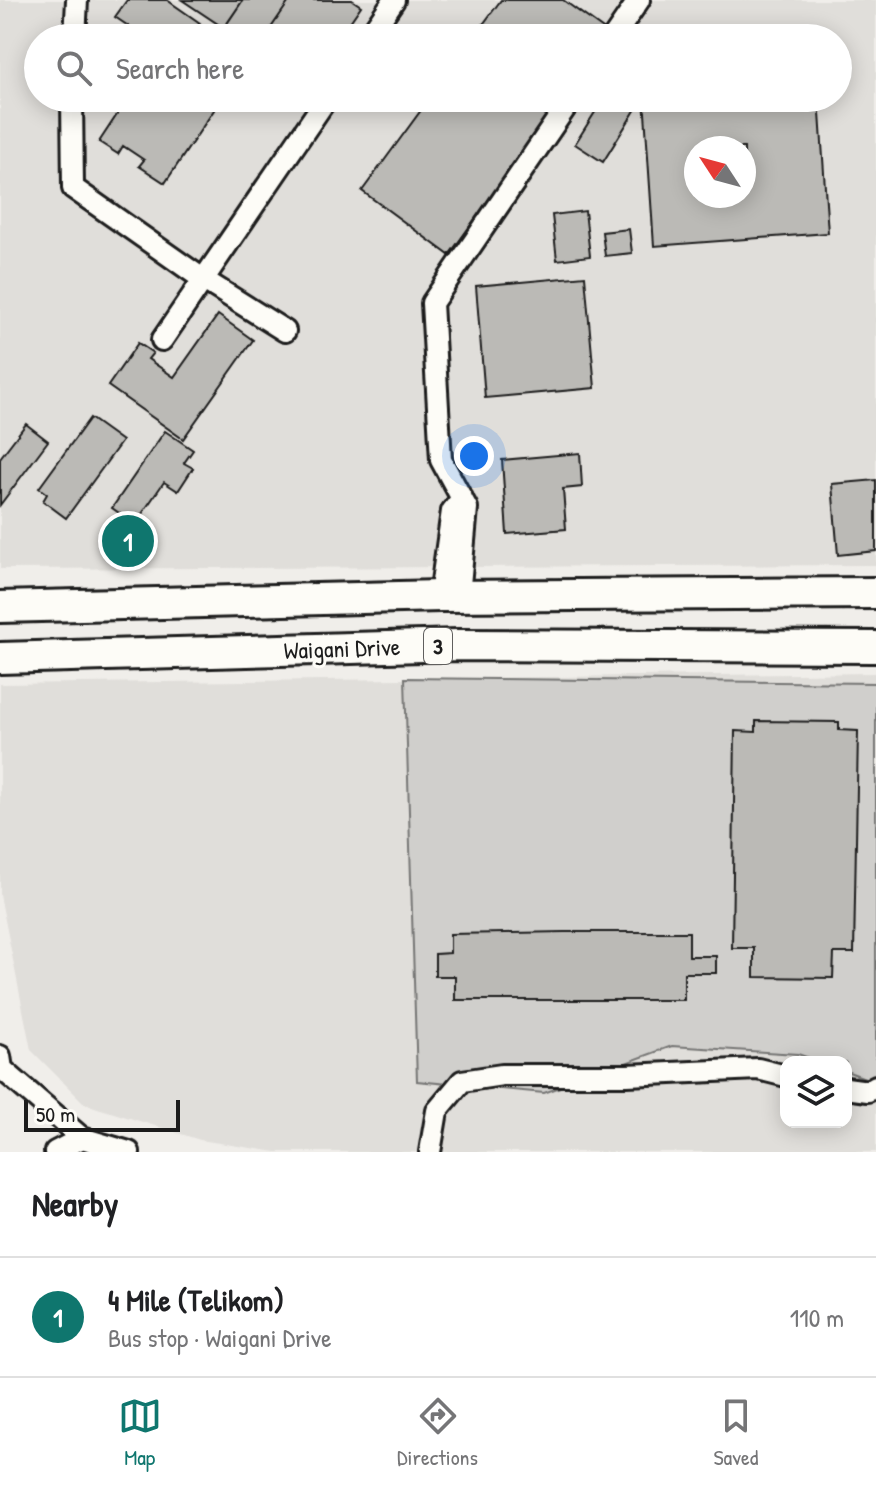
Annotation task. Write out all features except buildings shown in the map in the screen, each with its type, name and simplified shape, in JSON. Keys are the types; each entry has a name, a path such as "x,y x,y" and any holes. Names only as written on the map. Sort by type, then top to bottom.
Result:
{"highway":[{"name":"Waigani Drive","path":"0,607 450,596 876,593"},
{"name":"Waigani Drive","path":"0,658 458,645 876,647"}],"street":[{"path":"76,24 77,0"},
{"path":"378,24 394,0"},
{"path":"623,24 639,0"},
{"path":"72,112 73,188 204,280 285,331"},
{"path":"162,340 318,112"},
{"path":"450,596 467,508 441,460 432,303 562,112"},
{"path":"1,1065 82,1138 129,1152"},
{"path":"430,1152 437,1111 462,1081 502,1075 627,1075 758,1069 780,1074"},
{"path":"852,1089 868,1091 876,1086"},
{"path":"55,1152 82,1138"}],"shaded area":[{"path":"0,0 876,0 876,565 0,569"},
{"path":"876,673 876,1152 276,1152 200,1140 85,1104 31,1050 0,895 0,684"},
{"path":"405,678 876,683 876,1082 852,1073 852,1056 804,1056 672,1046 544,1093 417,1081"}],"place":[{"name":"4 Mile (Telikom)","path":"128,541"}]}
